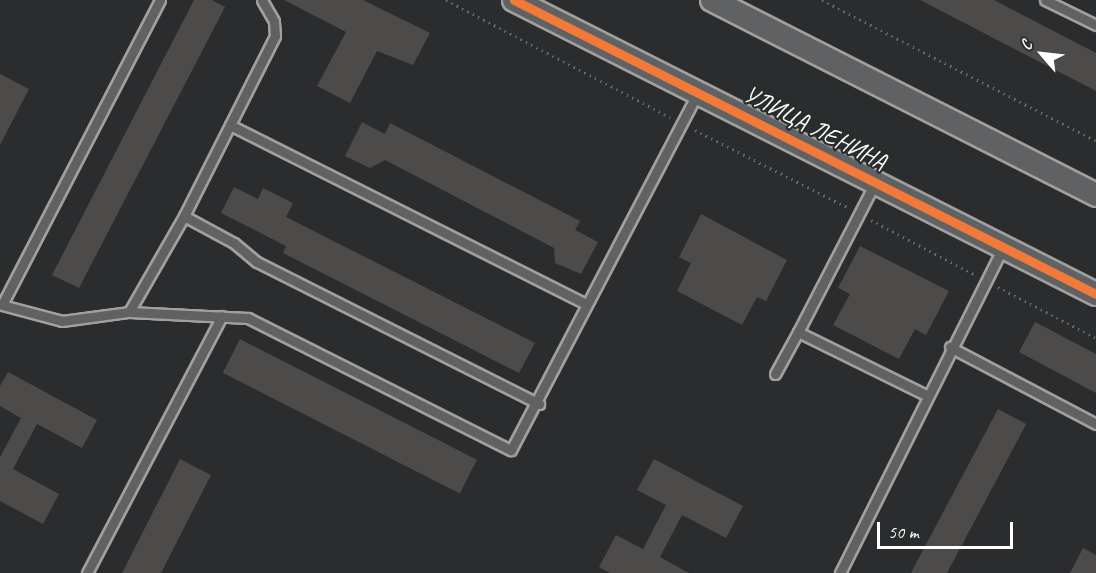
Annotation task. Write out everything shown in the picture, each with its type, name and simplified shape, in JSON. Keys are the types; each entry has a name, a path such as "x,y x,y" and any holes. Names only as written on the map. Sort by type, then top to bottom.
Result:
{"street":[{"name":"УЛИЦА ЛЕНИНА","path":"514,0 699,91 1096,294"},
{"path":"713,0 1096,195"}],"lane":[{"path":"160,0 1,305 63,321 129,312 248,318 511,450 539,404 586,304 684,124 699,91"},
{"path":"1045,0 1096,26"},
{"path":"129,312 184,216 274,36 268,3"},
{"path":"230,125 586,304"},
{"path":"775,374 876,182"},
{"path":"184,216 234,243 257,262 539,404"},
{"path":"840,573 950,347 1004,246"},
{"path":"87,573 222,316"},
{"path":"798,332 926,395"},
{"path":"950,347 1096,424"}],"path":[{"path":"446,0 1096,338"},
{"path":"822,0 1096,141"}],"building":[{"path":"194,0 212,0 225,7 79,288 52,275"},
{"path":"284,0 363,0 430,33 413,65 377,51 350,103 317,86 346,32"},
{"path":"920,0 994,0 1096,53 1096,91"},
{"path":"0,74 29,89 0,145"},
{"path":"362,122 385,134 390,123 580,221 575,230 598,242 581,274 555,263 554,248 385,160 370,168 345,156"},
{"path":"234,187 258,199 263,188 293,203 286,217 535,343 519,373 283,253 286,246 221,213"},
{"path":"701,214 787,260 766,301 757,297 742,325 677,291 691,263 679,257"},
{"path":"860,246 949,291 926,335 915,329 899,359 833,325 850,294 838,288"},
{"path":"1035,322 1096,354 1096,393 1019,352"},
{"path":"240,339 477,460 460,494 223,373"},
{"path":"8,372 97,420 82,448 37,424 13,469 59,494 43,524 0,501 0,457 21,418 0,406 0,386"},
{"path":"998,409 1026,424 947,573 911,572"},
{"path":"180,459 211,475 161,573 122,573"},
{"path":"654,459 743,506 726,538 682,515 660,557 689,573 610,573 599,567 616,535 643,549 666,505 637,490"},
{"path":"1083,548 1096,555 1096,573 1070,573"}],"cycle path":[{"path":"514,0 1096,294"}]}
